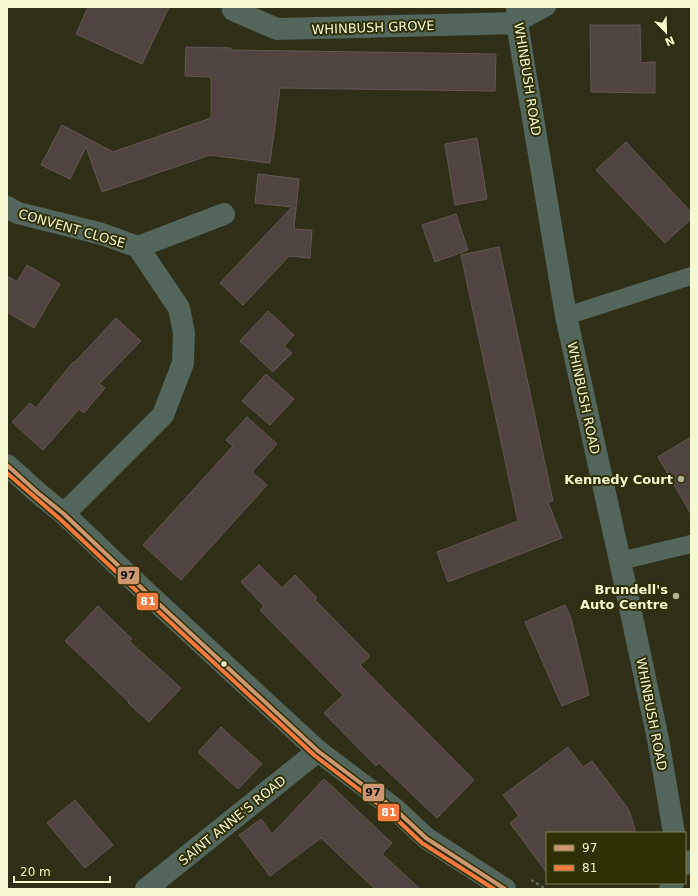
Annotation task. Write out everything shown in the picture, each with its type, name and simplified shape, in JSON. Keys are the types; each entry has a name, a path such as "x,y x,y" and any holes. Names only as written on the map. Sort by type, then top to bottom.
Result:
{"street":[{"name":"WHINBUSH GROVE","path":"234,10 277,30 517,15"},
{"name":"WHINBUSH ROAD","path":"517,15 566,316 658,739 674,832"},
{"name":"CONVENT CLOSE","path":"7,207 18,213 102,234 138,247 179,308 184,333 183,362 163,415 64,514"},
{"name":"CONVENT CLOSE","path":"138,247 224,214"},
{"path":"7,465 64,514 318,752 395,809 426,838 505,889"},
{"name":"SAINT ANNE'S ROAD","path":"146,889 318,752"}],"lane":[{"path":"517,15 548,7"},
{"path":"566,316 691,276"},
{"path":"620,561 691,544"}],"building":[{"path":"88,7 169,7 142,64 76,34"},
{"path":"590,25 640,25 641,63 655,62 655,93 591,92"},
{"path":"186,47 231,48 231,50 496,54 495,91 280,88 270,163 210,155 102,192 86,147 70,179 41,165 62,125 113,152 211,118 211,77 185,76"},
{"path":"477,138 487,199 455,205 445,144"},
{"path":"626,142 691,212 691,219 665,243 596,170"},
{"path":"258,174 299,179 294,229 312,230 310,258 289,256 243,305 220,283 292,207 255,203"},
{"path":"456,214 468,250 435,262 422,225"},
{"path":"499,247 553,501 548,502 562,538 448,582 437,552 518,521 461,255"},
{"path":"27,265 60,284 34,328 7,312 7,276 17,282"},
{"path":"268,311 294,335 284,346 292,353 273,372 240,341"},
{"path":"116,318 141,341 99,384 105,388 84,413 79,409 43,450 12,422 30,403 36,408 73,362 74,363"},
{"path":"266,374 294,399 270,425 242,401"},
{"path":"247,417 277,444 252,472 267,485 181,580 143,545 233,446 226,440"},
{"name":"Kennedy Court","path":"691,437 691,514 658,457"},
{"path":"259,565 282,588 295,575 317,598 315,600 370,656 360,665 474,780 437,818 379,763 376,766 324,713 343,695 260,610 264,606 241,582"},
{"path":"565,605 571,618 589,695 562,706 525,622"},
{"path":"98,606 132,639 129,641 181,688 149,722 65,641"},
{"path":"221,727 262,764 238,789 198,752"},
{"path":"568,747 583,767 592,761 629,810 636,832 546,832 546,872 510,823 519,816 503,795"},
{"path":"324,779 392,843 382,854 420,889 375,889 321,838 270,876 239,835 261,819 272,834"},
{"path":"75,800 113,845 85,868 47,823"}],"transit line":[{"name":"97","path":"7,465 64,514 318,751 395,809 426,838 505,889"},
{"name":"81","path":"7,473 60,519 314,755 391,814 422,843 494,889"}],"place":[{"name":"Kennedy Court","path":"681,479"},
{"name":"Brundell's Auto Centre","path":"676,596"}]}
